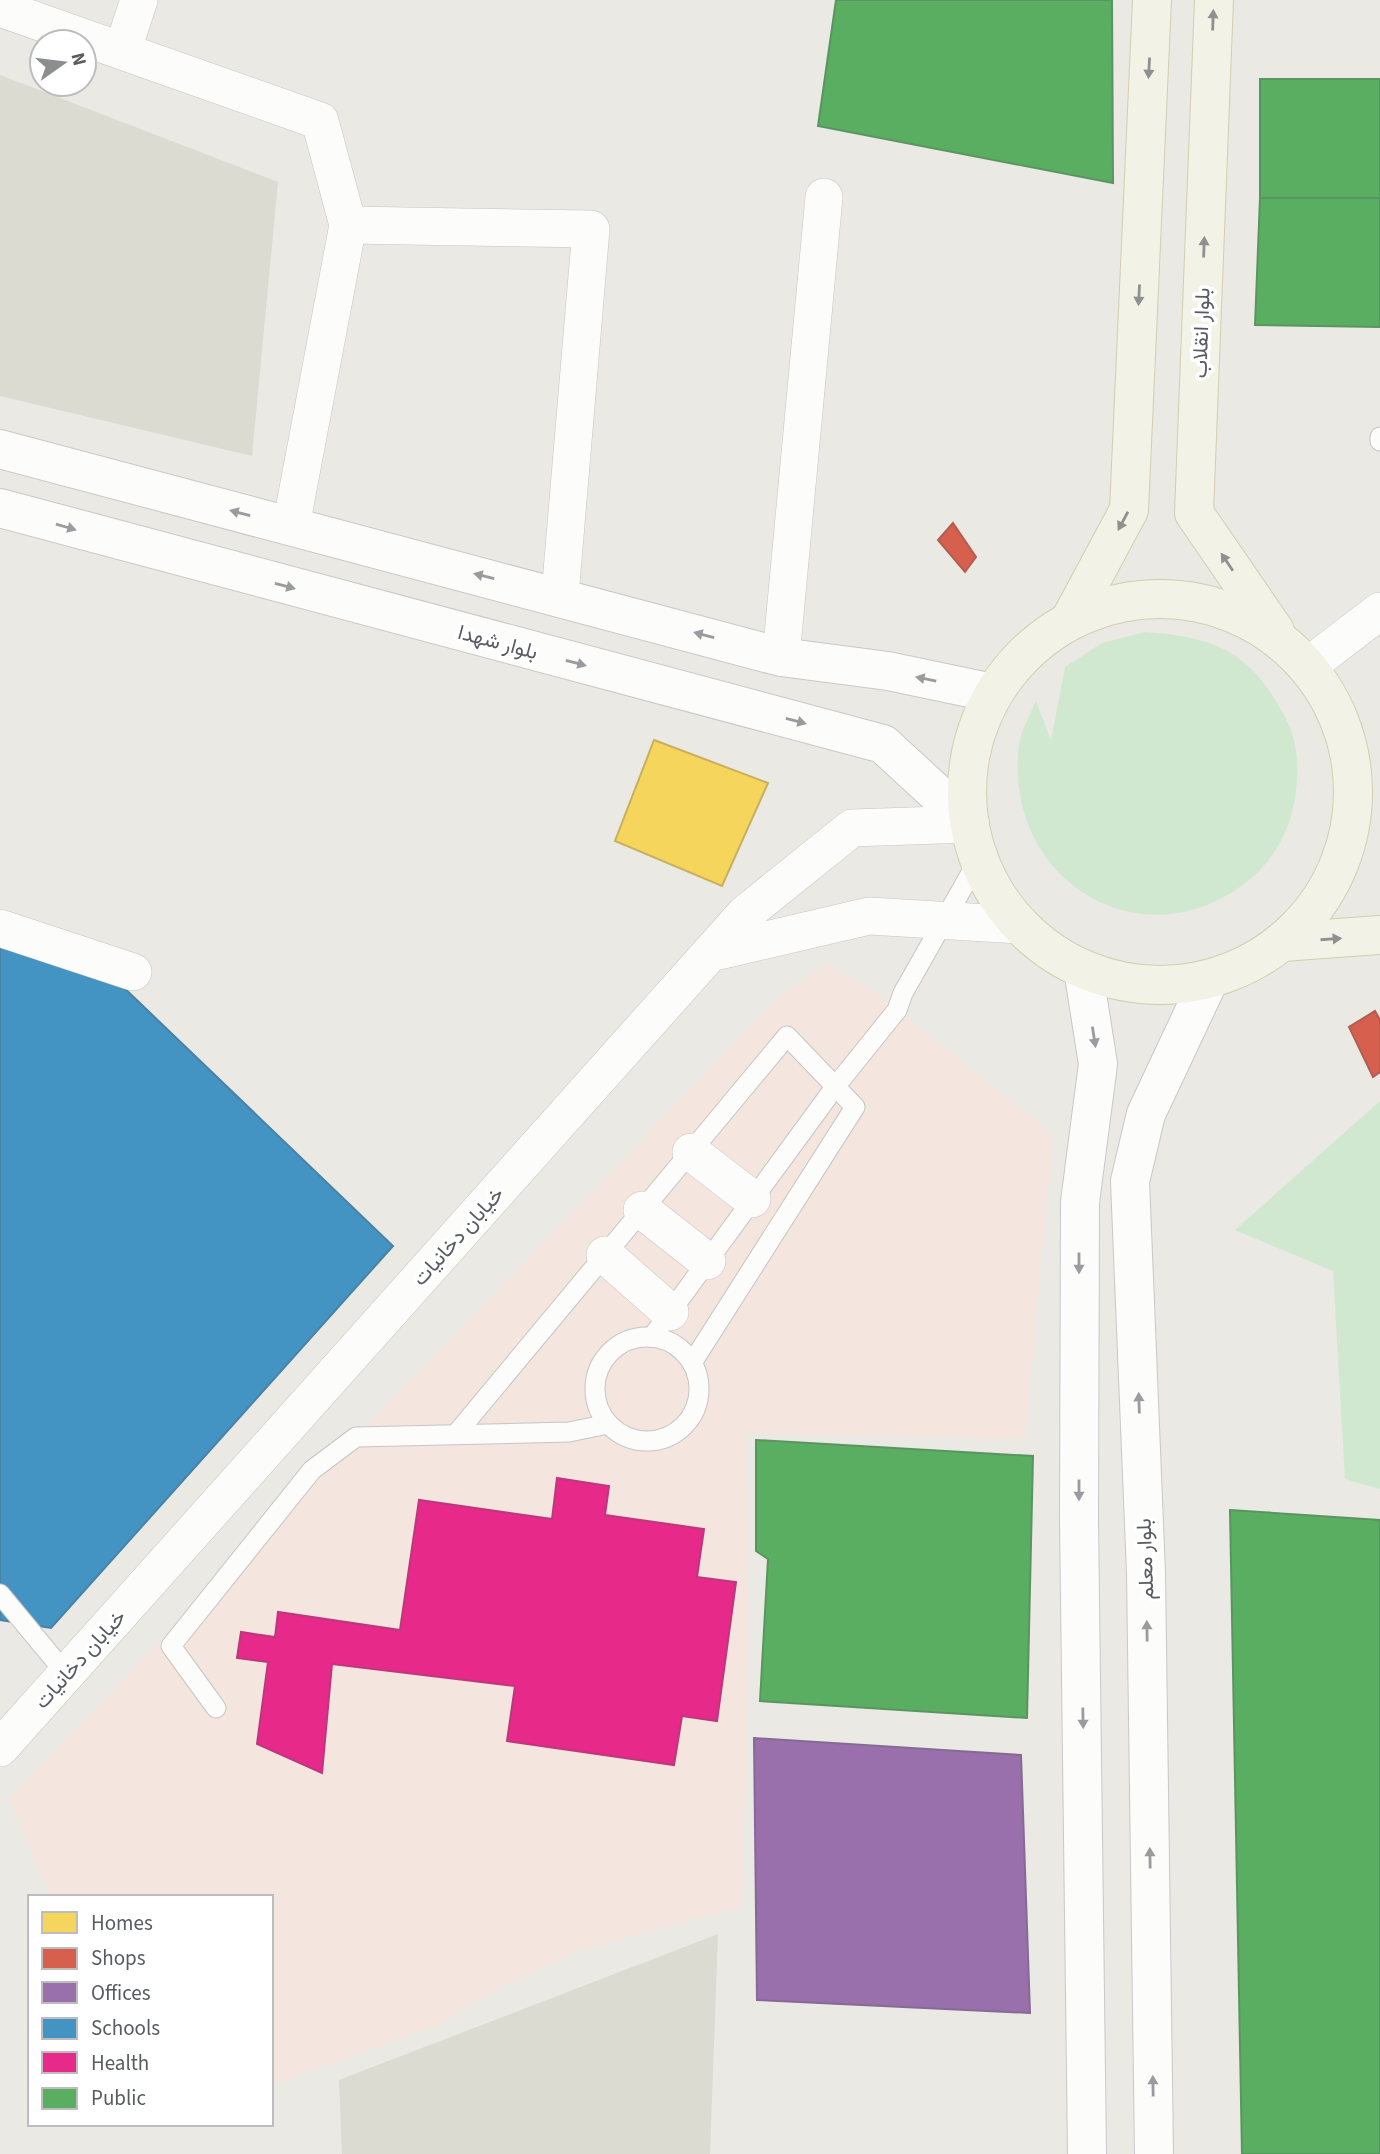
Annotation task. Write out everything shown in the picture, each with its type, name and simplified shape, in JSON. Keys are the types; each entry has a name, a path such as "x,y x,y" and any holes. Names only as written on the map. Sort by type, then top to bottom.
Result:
{"main road":[{"path":"1070,620 1129,510 1152,0"},
{"name":"بلوار انقلاب","path":"1214,0 1194,513 1280,639"},
{"path":"0,449 781,657 888,671 993,693"},
{"name":"بلوار شهدا","path":"0,508 883,744 974,842"},
{"path":"1336,711 1353,772 1349,836 1325,894 1282,942 1248,965 1209,980 1145,985 1083,969 1049,950 1020,925 997,894 974,842 967,787 971,750 993,693 1026,651 1070,620 1122,601 1177,598 1231,611 1280,639 1308,666 1336,711 1380,758"},
{"path":"1282,942 1380,935"},
{"path":"1083,969 1098,1064 1080,1202 1079,1519 1087,2154"},
{"name":"بلوار معلم","path":"1154,2154 1146,1587 1130,1181 1146,1114 1209,980"}],"street":[{"path":"123,49 139,0"},
{"path":"0,8 123,49 320,121 348,225 290,526"},
{"path":"781,657 824,197"},
{"path":"348,225 591,229 560,596"},
{"path":"1308,666 1380,611"},
{"name":"خیابان دخانیات","path":"0,1748 745,914 852,828 974,842"},
{"path":"710,953 869,916 1020,925"},
{"path":"0,928 133,972"},
{"path":"691,1152 752,1199"},
{"path":"642,1210 707,1261"},
{"path":"605,1255 661,1324"}],"lane":[{"path":"661,1324 668,1341 692,1363 698,1379 694,1412 685,1425 671,1435 656,1441 639,1441 622,1435 608,1424 599,1409 595,1392 597,1374 605,1358 618,1346 661,1324 835,1087 897,1010 974,842"},
{"path":"456,1434 787,1036 855,1107 692,1363"},
{"path":"216,1708 171,1646 312,1470 356,1437 569,1432 608,1424"},
{"path":"0,1594 67,1675"}],"shaded area":[{"path":"0,75 28,86 28,98 60,98 278,182 252,456 0,396"},
{"path":"826,963 879,996 1053,1135 1025,1439 746,1433 748,1659 742,1906 577,1951 495,1990 439,2025 273,2084 273,1895 49,1895 9,1798 779,997"},
{"path":"718,1934 710,2154 342,2154 339,2080"}],"green space":[{"path":"1145,632 1170,634 1212,644 1244,663 1259,677 1285,717 1290,727 1297,760 1294,804 1283,836 1272,856 1249,880 1208,905 1166,914 1125,911 1088,895 1056,870 1033,835 1020,793 1019,745 1036,701 1051,741 1065,667 1102,643"},
{"path":"1380,1101 1380,1489 1345,1479 1333,1271 1235,1230"}],"building: Homes":[{"path":"654,740 768,783 722,886 615,841"}],"building: Shops":[{"path":"953,523 976,557 965,572 938,540"},
{"path":"1375,1011 1380,1020 1380,1072 1373,1077 1349,1027"}],"building: Offices":[{"path":"754,1738 1021,1755 1030,2013 757,2000"}],"building: Schools":[{"path":"0,928 94,959 393,1246 51,1628 0,1620"}],"building: Health":[{"path":"557,1478 609,1486 605,1515 704,1529 697,1577 736,1582 717,1721 682,1716 674,1765 507,1741 515,1686 332,1664 322,1773 257,1744 268,1662 237,1658 241,1632 275,1637 278,1612 400,1630 419,1500 552,1519"}],"building: Public":[{"path":"836,0 1112,0 1113,183 818,126"},
{"path":"1260,79 1380,79 1380,198 1260,198"},
{"path":"1260,198 1380,198 1380,327 1255,325"},
{"path":"756,1440 1033,1456 1027,1718 760,1701 768,1559 756,1551"},
{"path":"1230,1510 1380,1520 1380,2154 1242,2154"}]}
